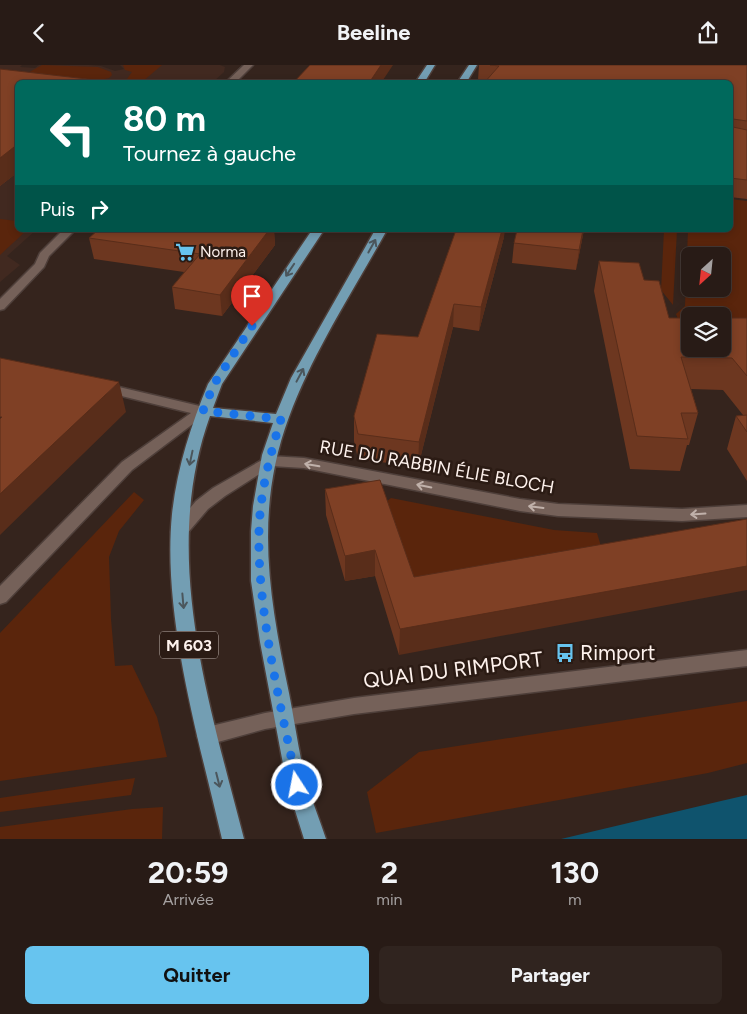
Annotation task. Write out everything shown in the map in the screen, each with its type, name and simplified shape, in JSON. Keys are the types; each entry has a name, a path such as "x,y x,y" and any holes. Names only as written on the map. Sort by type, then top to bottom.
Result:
{"main road":[{"path":"421,80 431,65"},
{"path":"462,80 473,65"},
{"name":"M 603","path":"231,832 196,688 185,616 179,532 191,453 203,411 220,375 317,232"},
{"path":"313,833 297,785 260,581 260,506 269,461 281,419 298,378 380,232"},
{"path":"203,411 281,419"}],"street":[{"path":"232,80 249,65"},
{"path":"0,307 40,265 44,255 67,232"},
{"path":"91,384 203,411"},
{"path":"0,597 127,466 150,447 203,411"},
{"path":"179,532 202,505 213,496 234,481 269,461"},
{"name":"RUE DU RABBIN ÉLIE BLOCH","path":"269,461 304,463 520,505 558,510 682,515 747,511"},
{"name":"QUAI DU RIMPORT","path":"207,736 284,718 354,706 747,658"}],"shaded area":[{"path":"0,65 22,65 20,67 35,68 39,65 89,65 101,66 115,71 124,69 120,65 220,65 225,67 224,72 215,80 15,80 15,232 34,232 7,256 20,265 0,282"},
{"path":"42,65 98,67 111,72 112,75 109,78 100,80 26,74"},
{"path":"123,65 162,65 144,80 126,80 132,72 125,70"},
{"path":"733,199 747,201 747,345 731,346 731,307 684,307 685,297 731,297 731,247 687,247 688,232 733,232"},
{"path":"0,219 15,221 15,232 25,232 0,255"},
{"path":"664,232 677,232 673,305 661,290"},
{"path":"681,310 681,326 676,314"},
{"path":"134,492 144,500 119,531 109,557 115,666 132,665 157,717 167,757 0,781 0,633"},
{"path":"391,498 554,530 597,533 603,553 416,588 386,502"},
{"path":"747,701 747,763 708,773 376,833 367,792 419,752"},
{"path":"135,778 131,795 0,812 0,798"},
{"path":"163,807 162,839 0,839 0,827 132,809"}],"water":[{"path":"747,795 747,839 561,839 721,801"}],"building":[{"path":"310,65 381,65 371,80 296,80"},
{"path":"490,65 747,65 747,121 733,119 733,80 487,80 499,66"},
{"path":"0,69 96,80 15,80 15,147 0,158"},
{"path":"733,127 747,130 747,180 733,178"},
{"path":"96,232 267,232 220,295 172,287 200,254 89,238"},
{"path":"455,232 501,232 481,307 454,304 419,442 358,434 354,416 377,334 418,337"},
{"path":"517,232 583,232 579,250 514,243"},
{"path":"599,261 639,263 644,280 659,281 669,318 681,318 681,357 698,413 681,413 688,439 637,436"},
{"path":"731,318 747,318 747,376 732,358 681,357 731,357"},
{"path":"0,358 119,382 0,494 0,419 2,417 0,417"},
{"path":"747,415 747,432 736,416"},
{"path":"380,480 414,577 747,519 747,566 400,629 375,550 345,556 325,489"}],"place":[{"name":"Norma","path":"185,252"},
{"name":"Rimport","path":"565,653"}],"route":[{"path":"252,326 214,384 203,411 281,419 270,455 260,506 260,581 269,642 297,785"}]}
